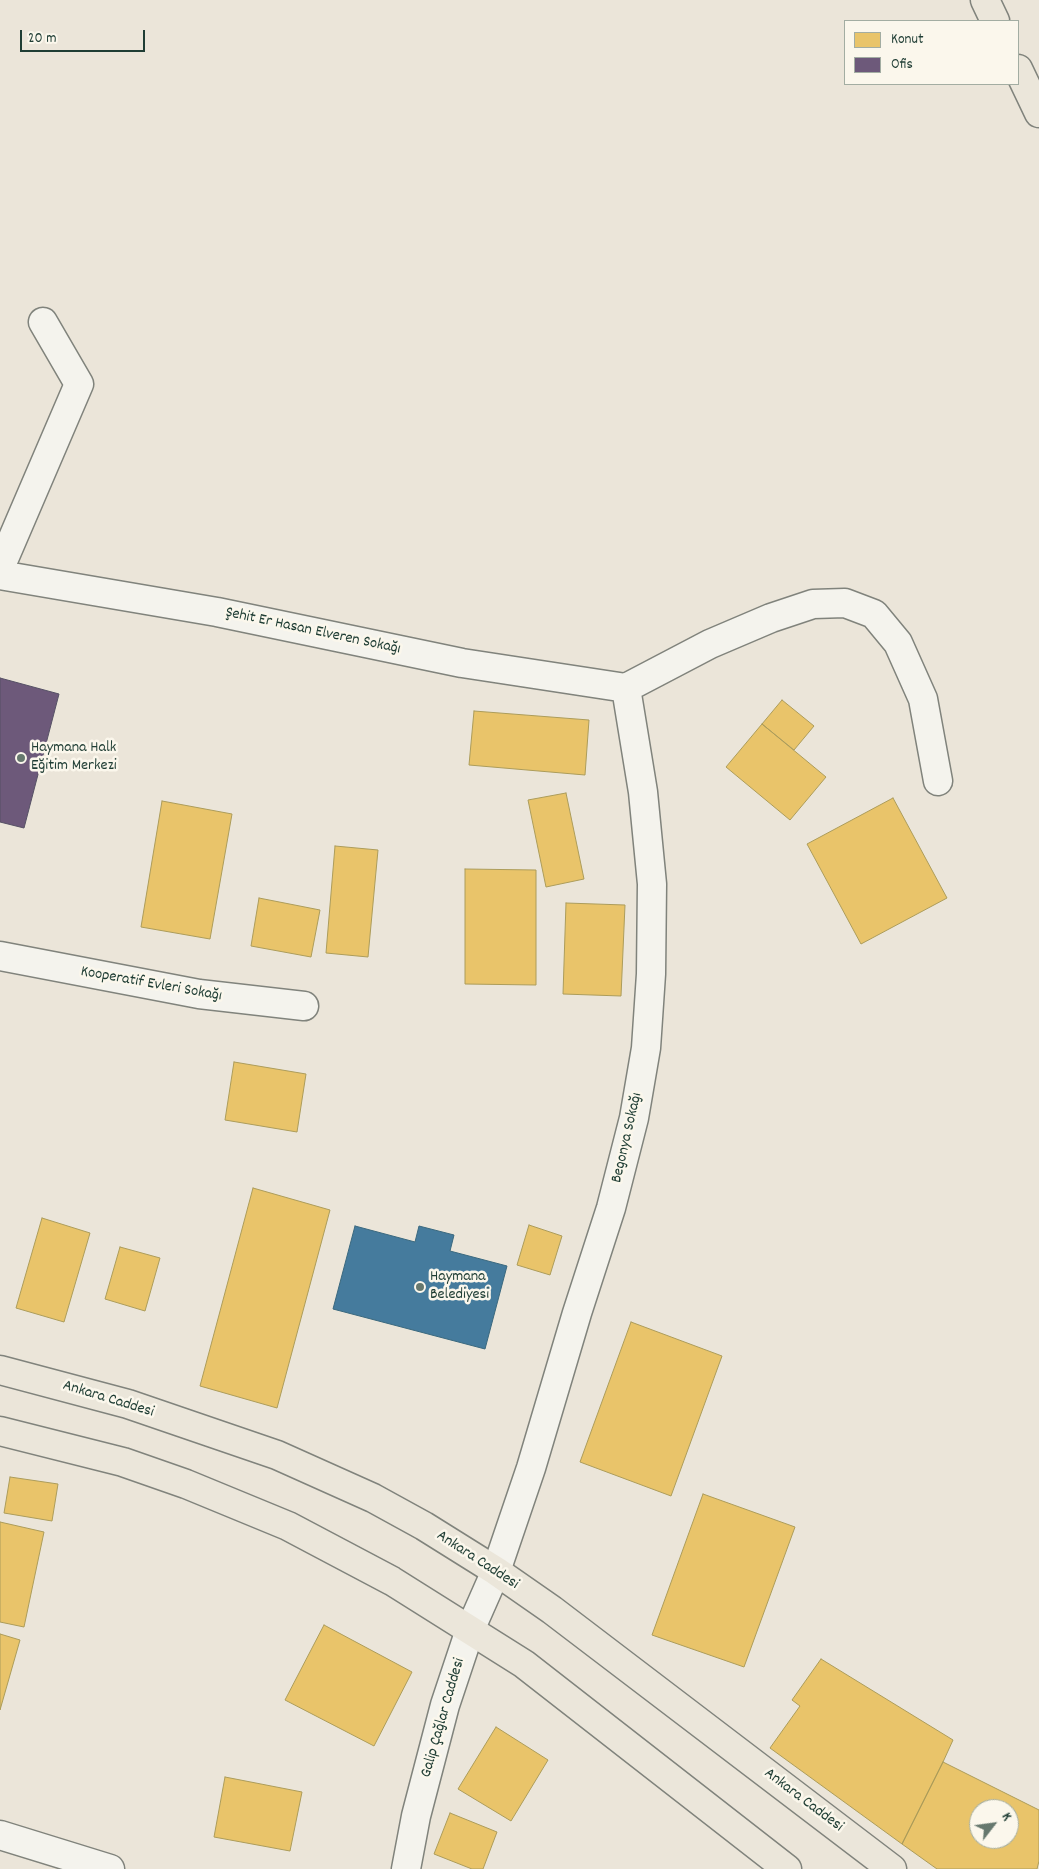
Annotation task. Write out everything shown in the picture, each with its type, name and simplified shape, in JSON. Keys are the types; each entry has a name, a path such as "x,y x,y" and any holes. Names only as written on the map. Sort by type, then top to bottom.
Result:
{"main road":[{"path":"985,0 995,20"},
{"path":"1019,71 1039,113"},
{"name":"Ankara Caddesi","path":"0,1370 128,1404 277,1455 373,1498 424,1526 496,1571 552,1610 892,1869"},
{"path":"0,1432 123,1462 186,1484 288,1526 392,1581 524,1664 787,1869"}],"street":[{"path":"0,568 79,384 43,322"},
{"name":"Şehit Er Hasan Elveren Sokağı","path":"0,575 217,612 462,663 626,688"},
{"path":"626,688 710,644 771,618 813,604 845,602 874,614 898,643 923,699 938,781"},
{"name":"Begonya Sokağı","path":"496,1571 531,1468 577,1313 611,1208 634,1118 646,1048 652,974 652,884 643,792 626,688"},
{"name":"Kooperatif Evleri Sokağı","path":"0,956 180,991 247,1001 304,1006"},
{"name":"Galip Çağlar Caddesi","path":"406,1869 416,1816 445,1705 470,1630 496,1571"},
{"path":"0,1835 110,1869"}],"building: Konut":[{"path":"782,700 814,726 794,750 762,724"},
{"path":"474,711 589,720 585,775 469,765"},
{"path":"762,724 826,777 790,820 726,767"},
{"path":"566,793 584,879 546,887 528,800"},
{"path":"893,798 947,898 861,944 807,844"},
{"path":"162,801 232,814 210,939 141,927"},
{"path":"335,846 378,850 368,957 326,953"},
{"path":"465,869 536,870 536,985 465,984"},
{"path":"259,898 320,910 311,957 251,946"},
{"path":"566,903 625,905 621,996 563,994"},
{"path":"234,1062 306,1074 297,1132 225,1120"},
{"path":"253,1188 330,1210 277,1408 200,1386"},
{"path":"42,1218 90,1233 64,1322 16,1308"},
{"path":"529,1225 562,1236 550,1275 517,1265"},
{"path":"120,1247 160,1258 145,1311 105,1299"},
{"path":"631,1322 722,1356 671,1496 580,1462"},
{"path":"10,1477 58,1484 52,1521 4,1513"},
{"path":"703,1494 795,1527 744,1667 652,1635"},
{"path":"0,1522 44,1532 24,1627 0,1622"},
{"path":"324,1625 412,1672 374,1746 285,1700"},
{"path":"0,1634 20,1640 0,1710"},
{"path":"821,1659 953,1740 902,1844 770,1748 800,1706 792,1700"},
{"path":"496,1727 548,1760 511,1821 458,1789"},
{"path":"943,1762 1017,1799 969,1799 969,1849 1019,1849 1019,1800 1039,1810 1039,1861 1037,1869 937,1869 902,1844"},
{"path":"225,1777 302,1792 290,1851 214,1837"},
{"path":"450,1813 497,1832 483,1869 472,1869 434,1854"}],"building: Ofis":[{"name":"Haymana Halk Eğitim Merkezi","path":"0,678 59,694 24,828 0,822"}],"building: Kamu":[{"name":"Haymana Belediyesi","path":"355,1226 415,1242 419,1226 454,1235 450,1251 507,1266 485,1349 333,1309"}],"place":[{"name":"Haymana Halk Eğitim Merkezi","path":"21,758"},
{"name":"Haymana Belediyesi","path":"420,1287"}]}
